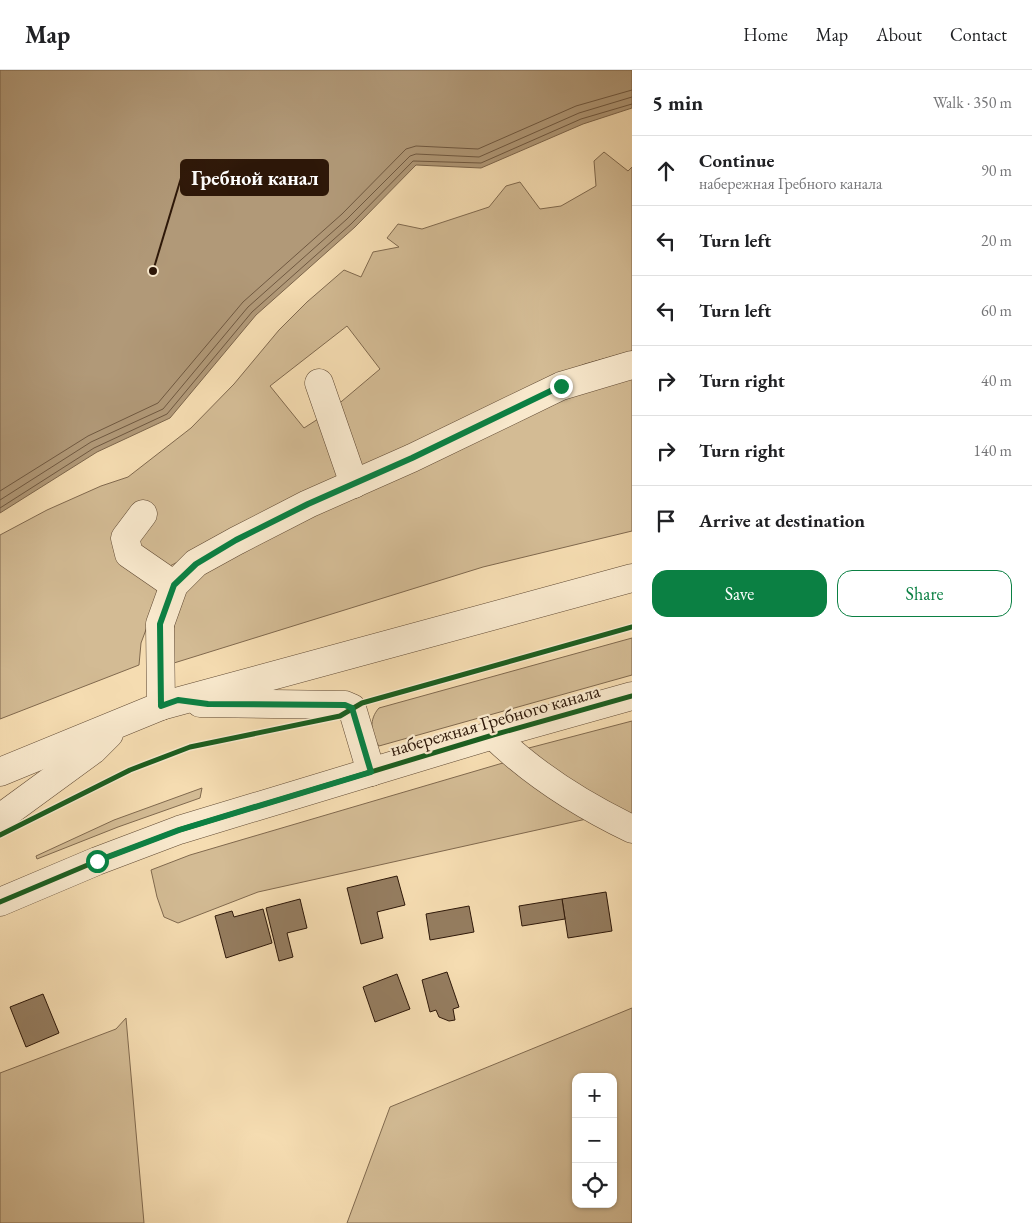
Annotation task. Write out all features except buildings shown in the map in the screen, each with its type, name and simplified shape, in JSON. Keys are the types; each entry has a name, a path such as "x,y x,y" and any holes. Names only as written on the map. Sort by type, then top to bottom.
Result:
{"street":[{"path":"170,703 160,624 174,585 196,564 236,540 308,504 412,458 561,386 632,365"},
{"path":"319,383 354,484"},
{"path":"143,514 125,538 129,554 174,585"},
{"path":"0,772 170,703 632,578"},
{"name":"набережная Гребного канала","path":"0,902 97,861 179,830 493,735 632,696"},
{"path":"170,703 345,705 352,708 371,772"},
{"path":"0,818 93,750 123,721"},
{"path":"493,735 515,756 597,812 632,829"}],"shaded area":[{"path":"604,152 628,171 632,167 632,351 585,364 538,384 338,479 168,567 114,537 160,592 141,643 139,665 0,719 0,535 47,510 101,486 128,477 191,428 234,384 279,330 307,302 344,270 361,277 373,252 399,247 387,238 398,224 422,229 489,207 506,186 520,182 540,209 561,206 596,186 594,161","holes":["347,326 380,369 329,412 304,428 270,386"]},
{"path":"632,372 632,531 483,567 174,663 169,640 174,627 181,593 214,566 524,411"},
{"path":"632,638 632,675 379,746 372,732 372,722 379,708"},
{"path":"632,721 632,816 583,788 525,749"},
{"path":"513,760 591,818 258,892 178,923 164,917 151,870 190,855"},
{"path":"202,788 200,798 118,827 37,859 36,856 114,820"},
{"path":"632,1008 632,1223 347,1223 390,1107"},
{"path":"126,1018 144,1223 0,1223 0,1073 116,1029"}],"water":[{"path":"0,70 632,70 632,108 583,124 481,168 416,165 355,227 256,315 170,418 97,452 0,513"}],"cycle path":[{"path":"0,835 130,770 190,747 340,716 362,703 632,627"},
{"path":"0,902 97,861 179,830 493,735 632,696"}],"place":[{"name":"Гребной канал","path":"153,271"}],"route":[{"path":"97,861 179,830 371,772 352,708 345,705 208,704 178,700 161,706 160,624 174,585 196,564 236,540 308,504 412,458 561,386"}]}
